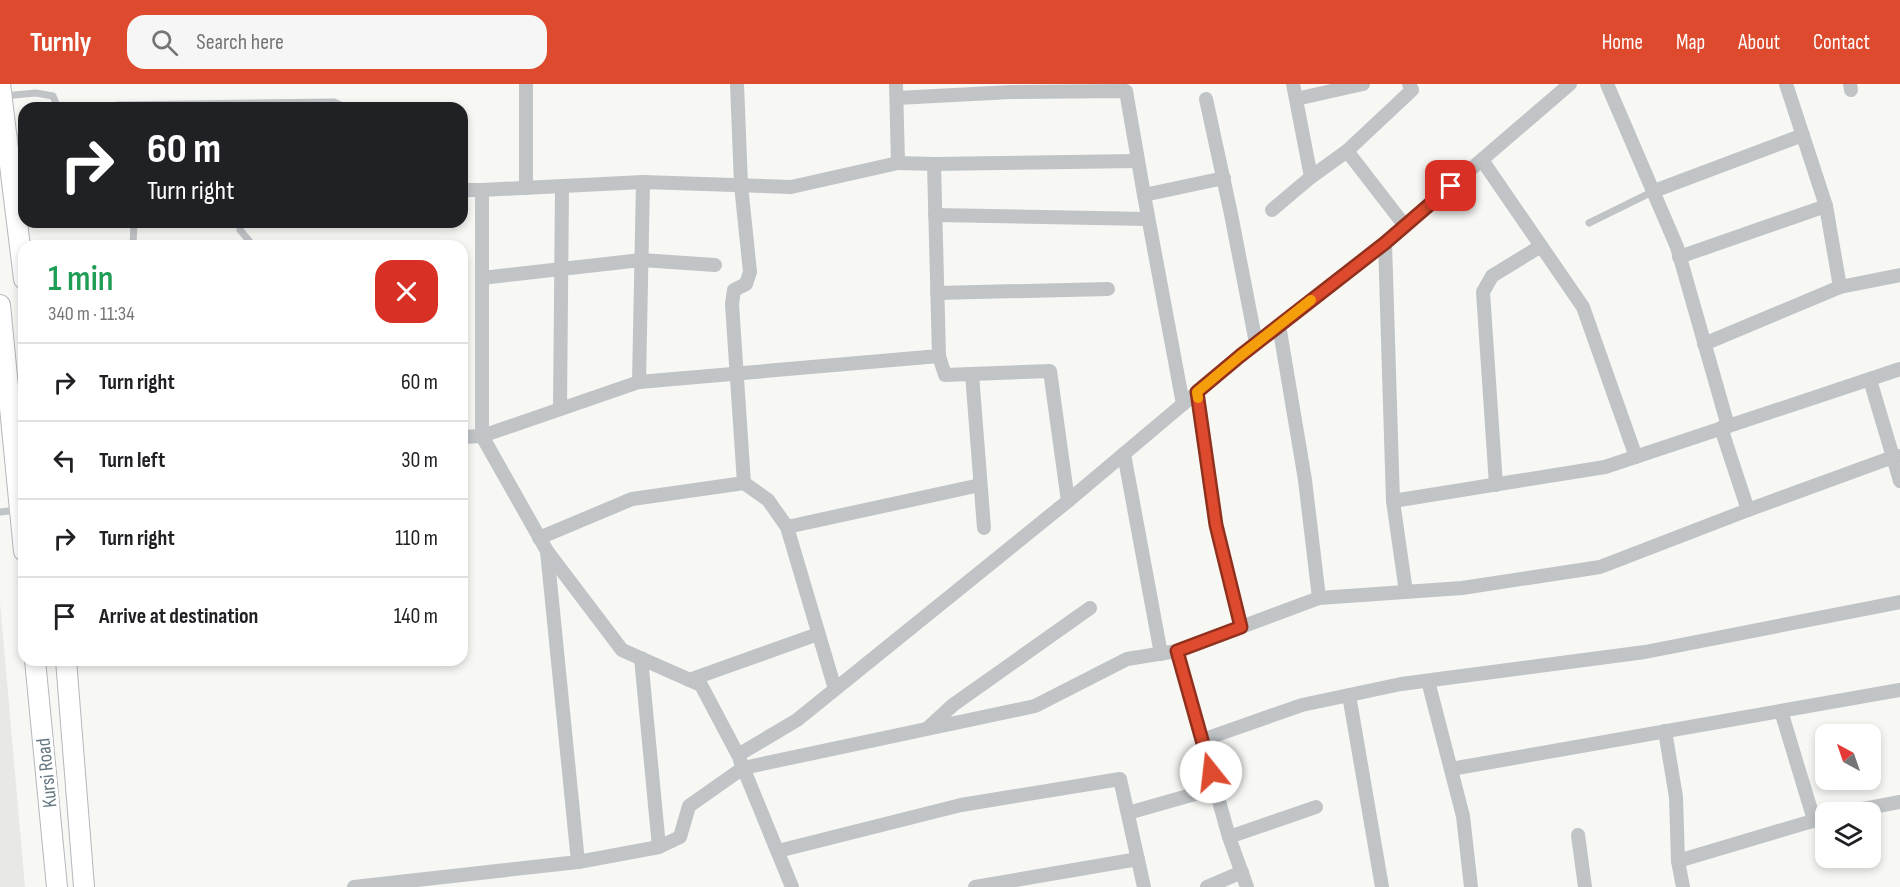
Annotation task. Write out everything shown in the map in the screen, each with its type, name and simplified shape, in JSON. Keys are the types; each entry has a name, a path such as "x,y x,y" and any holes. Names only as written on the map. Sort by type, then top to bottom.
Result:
{"main road":[{"path":"1,92 15,137 18,183"},
{"path":"0,304 18,472"},
{"name":"Kursi Road","path":"35,666 57,887"},
{"name":"Kursi Road","path":"66,666 84,887"},
{"path":"51,829 79,825"}],"street":[{"path":"526,84 526,188"},
{"path":"737,84 741,185 750,272 746,284 734,290 732,304 744,483"},
{"path":"1293,84 1311,177"},
{"path":"1296,99 1364,84"},
{"path":"1272,210 1311,177 1347,151 1412,90 1409,84"},
{"path":"360,886 578,862 658,847 680,837 689,806 740,761 797,720 1068,501 1256,343 1385,243 1570,84"},
{"path":"1607,84 1654,191 1679,257 1748,510"},
{"path":"1786,84 1826,207 1840,287"},
{"path":"898,163 896,91 997,88 1084,88 1126,91 1183,404"},
{"path":"1206,99 1256,343"},
{"path":"1654,191 1803,135"},
{"path":"1347,151 1405,226"},
{"path":"1482,160 1583,307 1636,457"},
{"path":"468,190 643,182 791,187 898,163 1138,161"},
{"path":"934,164 939,356 945,375 1050,371 1068,501"},
{"path":"1144,195 1224,178"},
{"path":"639,382 643,182"},
{"path":"560,409 562,186"},
{"path":"482,190 482,436 547,552 622,650 701,685 740,761 792,887"},
{"path":"1679,257 1826,207"},
{"path":"935,215 1148,219"},
{"path":"1385,243 1393,501 1406,592"},
{"path":"1496,485 1484,292 1492,276 1541,246"},
{"path":"482,278 641,260 715,265"},
{"path":"1704,344 1840,287 1900,275"},
{"path":"938,293 1108,289"},
{"path":"1279,325 1305,480 1319,598"},
{"path":"468,437 482,436 639,382 939,356"},
{"path":"1393,501 1605,467 1900,369"},
{"path":"972,374 984,528"},
{"path":"1870,380 1896,457 1900,481"},
{"path":"1197,392 1216,525 1241,627"},
{"path":"1124,454 1161,654"},
{"path":"740,761 927,729 1035,706 1127,659 1177,651 1319,598 1461,588 1600,567 1748,510 1896,457"},
{"path":"539,538 632,499 744,483 768,500 787,527 835,689"},
{"path":"787,527 981,484"},
{"path":"547,552 578,862"},
{"path":"1202,740 1302,705 1401,684 1645,652 1900,602"},
{"path":"927,729 953,705 1090,608"},
{"path":"689,680 818,634"},
{"path":"1177,651 1229,837 1247,887"},
{"path":"641,658 658,847"},
{"path":"1428,681 1463,816 1470,887"},
{"path":"1451,769 1900,690"},
{"path":"1349,695 1382,887"},
{"path":"1781,711 1815,804"},
{"path":"1665,731 1676,797 1678,861 1683,887"},
{"path":"778,851 961,805 1120,779 1144,887"},
{"path":"1128,813 1215,788"},
{"path":"1881,806 1900,802"},
{"path":"1229,837 1316,807"},
{"path":"1678,861 1815,820"},
{"path":"1578,835 1585,887"},
{"path":"975,887 1138,859"},
{"path":"1207,887 1242,873"}],"lane":[{"path":"1,92 53,96 57,102"},
{"path":"1589,223 1654,191"},
{"path":"240,228 248,240"},
{"path":"0,512 18,510"}],"shaded area":[{"path":"0,602 25,887 0,887"}],"slow traffic":[{"path":"1198,398 1197,392 1311,300"}],"route":[{"path":"1211,772 1177,651 1241,627 1216,525 1197,392 1385,243 1451,186"}]}
